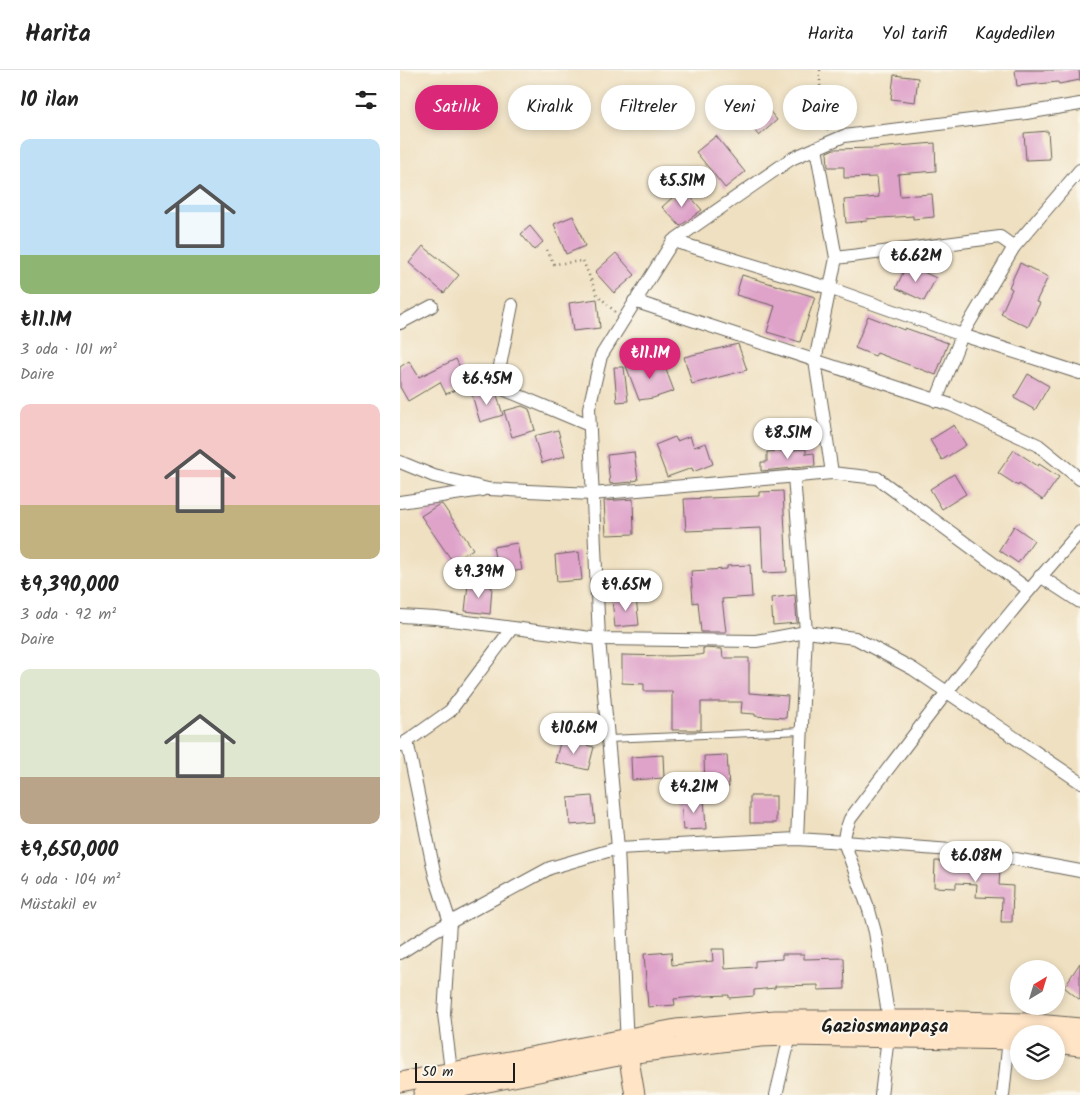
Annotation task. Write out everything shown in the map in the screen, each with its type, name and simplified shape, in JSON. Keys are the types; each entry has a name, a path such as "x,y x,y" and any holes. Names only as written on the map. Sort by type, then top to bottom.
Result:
{"main road":[{"path":"424,1095 627,1046 676,1029 775,1020 1010,1039"},
{"path":"400,1082 450,1071 627,1046 889,1029 1026,1023 1080,1028"},
{"path":"1065,1045 1080,1046"},
{"path":"627,1046 635,1095"}],"street":[{"path":"627,1046 618,848 599,639 589,425 589,408 601,356 634,301 674,241 791,159 844,136 1026,113 1080,104"},
{"path":"816,148 836,258 815,361 832,473"},
{"path":"936,400 962,335 1014,247 1080,170"},
{"path":"836,258 1000,237 1014,247"},
{"path":"674,241 829,288 962,335 1080,373"},
{"path":"634,301 950,405 1038,446 1080,479"},
{"path":"512,305 496,386 589,425"},
{"path":"400,323 432,306"},
{"path":"400,462 434,476 488,490"},
{"path":"400,502 488,490 592,494 832,473 877,478 1029,590"},
{"path":"794,476 806,632 797,839"},
{"path":"881,1095 889,1029 875,932 844,842 845,833 850,819 947,692 1040,576 1080,532"},
{"path":"1040,576 1080,602"},
{"path":"400,616 436,618 599,639 756,641 806,632 855,638 913,670 1080,782"},
{"path":"450,1071 444,1014 450,922 435,876 404,744 450,710 512,628"},
{"path":"400,953 450,922 550,868 618,848 797,839 978,852 1080,871"},
{"path":"776,1095 790,1036"},
{"path":"1003,1095 1010,1059"}],"lane":[{"path":"608,739 802,731"}],"path":[{"path":"820,70 820,85 829,143"},
{"path":"547,250 554,264 583,262 597,294 623,320"}],"building":[{"path":"1015,70 1079,70 1080,80 1059,84 1058,82 1017,86"},
{"path":"894,75 918,78 915,102 891,99"},
{"path":"773,115 777,120 773,124"},
{"path":"754,130 766,130 759,136"},
{"path":"1048,131 1050,159 1026,160 1024,133"},
{"path":"716,136 745,172 725,188 696,152"},
{"path":"935,143 936,171 898,174 900,196 932,194 934,217 913,219 913,216 866,219 867,221 846,223 844,200 879,197 877,177 844,178 844,167 828,167 827,152 834,149"},
{"path":"683,188 702,210 680,226 662,207"},
{"path":"573,216 585,246 566,254 554,224"},
{"path":"530,226 543,242 534,250 521,234"},
{"path":"423,246 459,275 444,293 409,263"},
{"path":"616,253 635,275 614,293 595,272"},
{"path":"1020,263 1048,277 1036,302 1040,303 1028,327 1001,314 1012,289 1009,287"},
{"path":"907,264 936,278 924,301 896,288"},
{"path":"742,275 815,297 800,342 767,332 775,306 736,295"},
{"path":"597,299 600,328 573,331 569,303"},
{"path":"868,316 904,330 905,328 948,343 936,375 877,353 875,356 855,348"},
{"path":"738,344 747,370 692,384 684,357"},
{"path":"456,359 468,384 446,394 440,382 408,401 400,387 400,367 409,361 419,377"},
{"path":"662,359 674,391 653,398 639,400 626,366 646,365"},
{"path":"614,367 624,367 628,401 617,402"},
{"path":"1028,374 1049,386 1035,410 1014,398"},
{"path":"489,390 497,395 503,415 480,422 472,395"},
{"path":"522,406 529,409 535,430 512,437 504,411"},
{"path":"954,425 966,445 942,460 930,440"},
{"path":"558,430 565,456 542,463 534,436"},
{"path":"690,436 694,447 706,443 713,464 693,472 692,468 667,477 655,445 675,437 677,441"},
{"path":"806,449 806,454 814,453 815,466 761,471 761,462 767,462 767,452"},
{"path":"1014,450 1059,477 1043,500 998,473"},
{"path":"634,452 638,480 610,484 607,455"},
{"path":"954,474 966,494 942,509 930,489"},
{"path":"783,491 787,572 763,573 761,528 686,531 684,499 759,496 759,492"},
{"path":"633,499 634,534 606,535 604,501"},
{"path":"442,504 473,549 453,562 421,516"},
{"path":"1014,526 1034,540 1018,563 999,550"},
{"path":"517,543 522,570 498,574 493,547"},
{"path":"579,552 582,580 557,582 555,555"},
{"path":"750,565 752,597 722,599 726,632 701,632 698,602 693,603 691,571 727,569 727,566"},
{"path":"468,584 492,587 490,614 465,611"},
{"path":"795,595 797,623 773,625 771,598"},
{"path":"636,598 639,625 615,627 612,600"},
{"path":"703,648 722,649 723,658 749,658 749,693 788,696 786,718 741,713 742,702 701,702 701,730 672,730 672,691 644,691 644,684 622,683 622,655 699,655 703,654"},
{"path":"561,739 594,747 588,770 555,762"},
{"path":"663,755 664,778 632,780 631,757"},
{"path":"727,755 729,787 705,789 704,756"},
{"path":"592,796 595,823 570,825 568,798"},
{"path":"750,796 776,796 776,823 750,823"},
{"path":"704,797 706,829 683,830 681,798"},
{"path":"935,861 974,863 974,867 1000,868 999,885 1013,886 1012,922 1001,922 1002,898 976,897 977,884 956,883 956,888 934,887"},
{"path":"712,949 724,949 725,969 755,967 755,961 782,959 782,954 804,954 804,959 844,958 845,989 818,990 818,985 775,986 775,988 754,990 754,996 729,998 729,995 674,999 675,1005 648,1007 644,954 671,952 672,965 713,961"},
{"path":"1080,963 1080,1000 1065,988"}],"district":[{"name":"Gaziosmanpaşa","path":"885,1027"}]}
